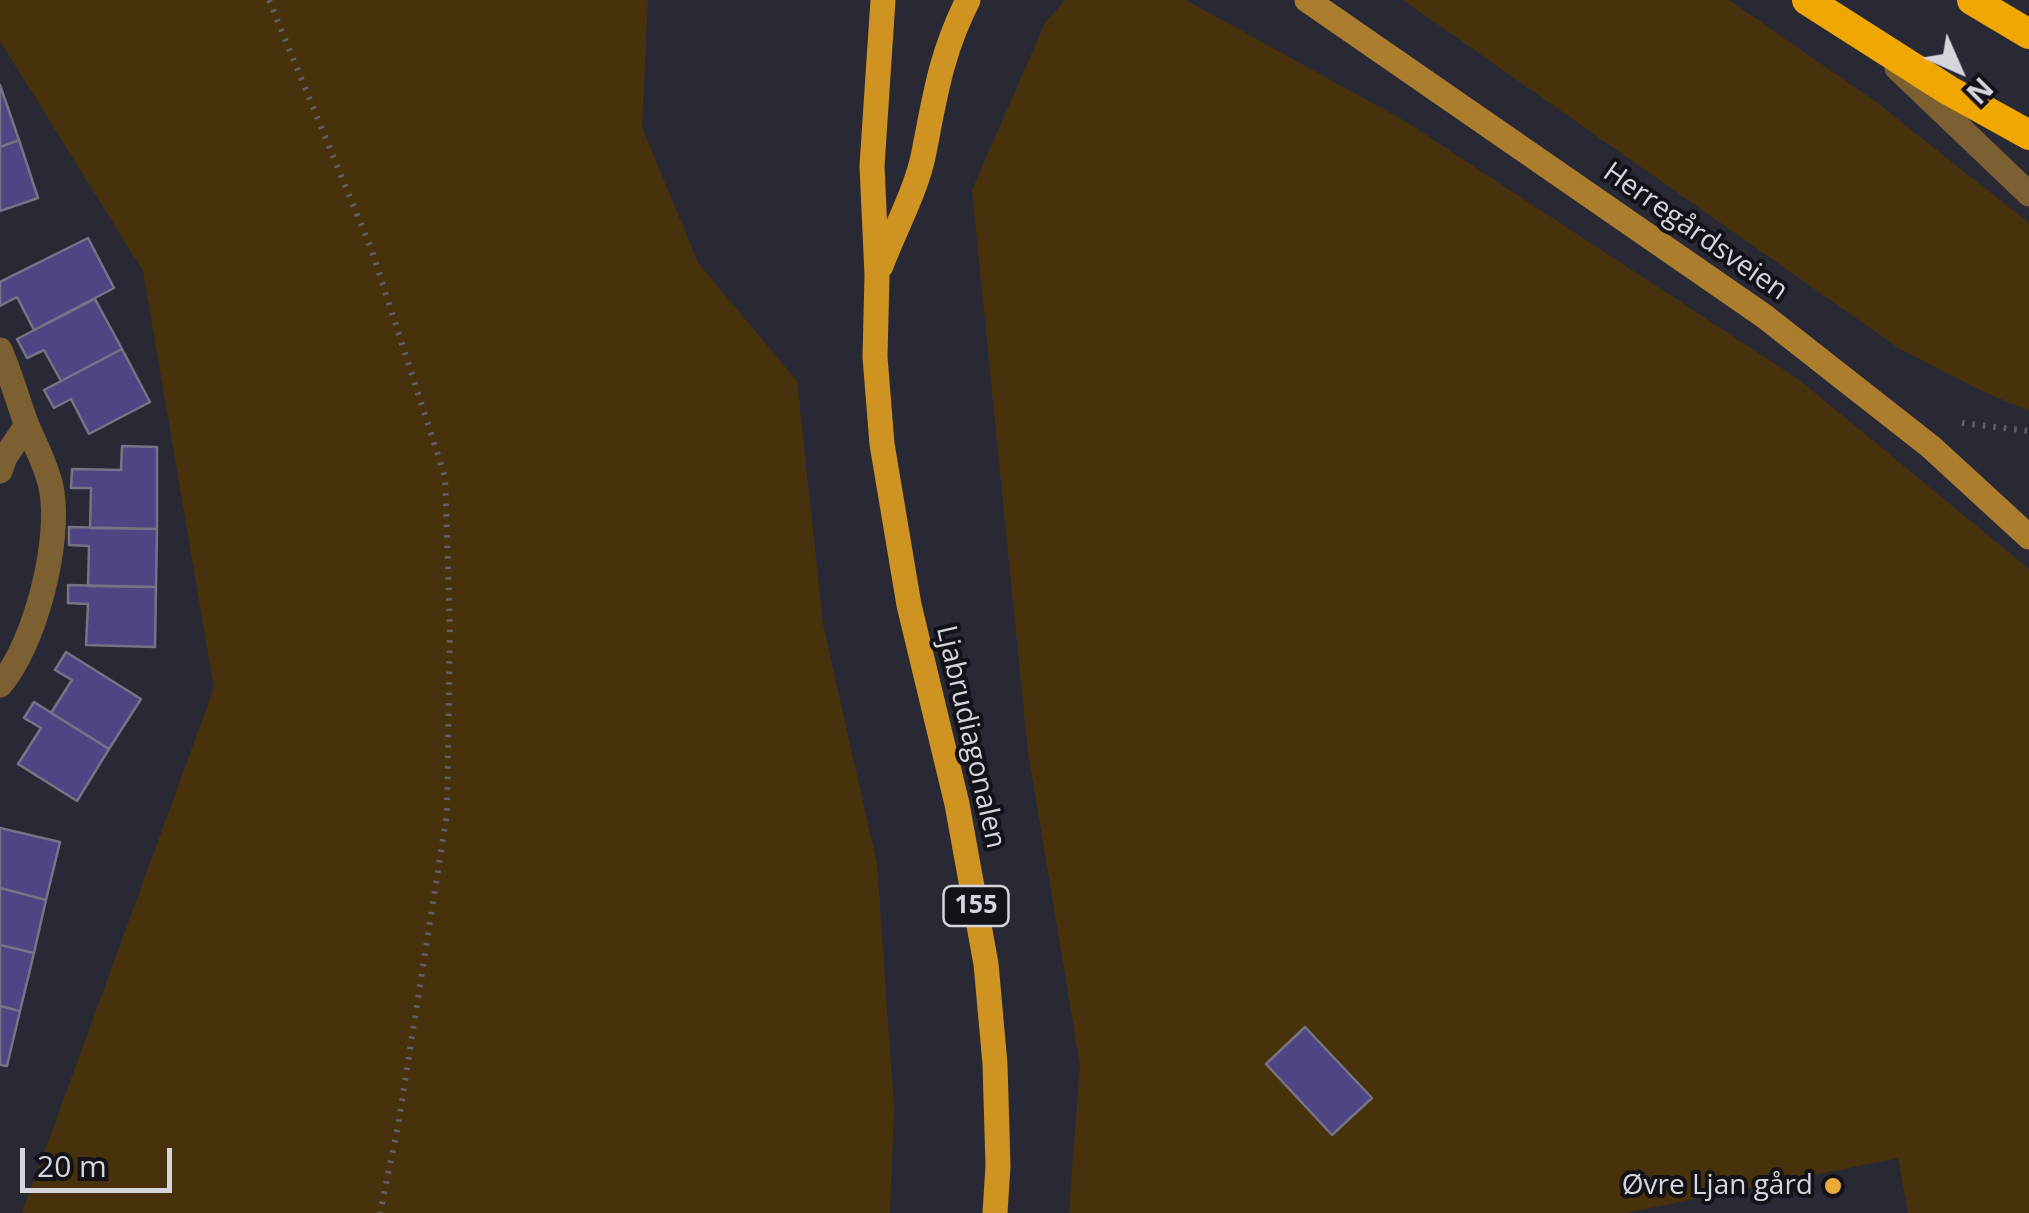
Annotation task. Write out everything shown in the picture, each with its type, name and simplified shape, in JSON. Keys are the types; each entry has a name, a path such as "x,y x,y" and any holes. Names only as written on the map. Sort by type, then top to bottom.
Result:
{"highway":[{"path":"1808,0 2029,136"},
{"path":"1972,0 2029,34"}],"main road":[{"name":"Ljabrudiagonalen","path":"883,0 872,166 877,276 875,357 882,444 909,605 957,804 986,964 995,1064 998,1166 994,1213"},
{"name":"Ljabrudiagonalen","path":"877,276 922,160 930,109 950,37 968,0"}],"street":[{"name":"Herregårdsveien","path":"1308,0 1764,316 1931,447 2029,537"}],"lane":[{"path":"1868,40 2029,194"},
{"path":"0,350 45,462 54,526 38,613 22,654 0,685"},
{"path":"0,470 27,425"}],"path":[{"path":"270,0 372,251 445,477 450,628 447,813 398,1126 380,1213"},
{"path":"1962,423 2029,431"}],"shaded area":[{"path":"0,0 648,0 642,127 698,263 797,381 823,624 877,864 894,1108 890,1213 22,1213 214,688 143,271 0,41"},
{"path":"1065,0 1186,0 1403,120 1798,379 2029,569 2029,1213 1908,1213 1898,1158 1626,1213 1069,1213 1080,1065 1028,752 972,190 1045,23"},
{"path":"1403,0 1729,0 1876,102 2029,223 2029,411 1900,349"}],"building":[{"path":"0,85 19,140 0,147"},
{"path":"19,140 38,198 0,211 0,147"},
{"path":"88,238 114,288 34,330 17,297 0,306 0,282"},
{"path":"95,299 122,349 61,381 44,350 27,358 17,339"},
{"path":"122,349 150,402 89,434 71,399 54,408 44,390"},
{"path":"122,446 157,447 157,529 90,528 91,488 71,488 72,469 121,470"},
{"path":"69,527 157,529 156,587 88,586 89,546 69,545"},
{"path":"68,585 156,587 155,647 86,645 88,604 68,603"},
{"path":"66,652 141,699 109,749 51,713 72,680 55,670"},
{"path":"34,702 109,749 77,801 18,764 41,728 24,718"},
{"path":"0,828 60,842 46,900 0,888"},
{"path":"0,888 46,900 34,953 0,945"},
{"path":"0,945 34,953 20,1011 0,1006"},
{"path":"0,1006 20,1011 7,1066 0,1065"},
{"path":"1305,1027 1372,1098 1332,1135 1266,1064"}],"place":[{"name":"Øvre Ljan gård","path":"1833,1186"}]}
